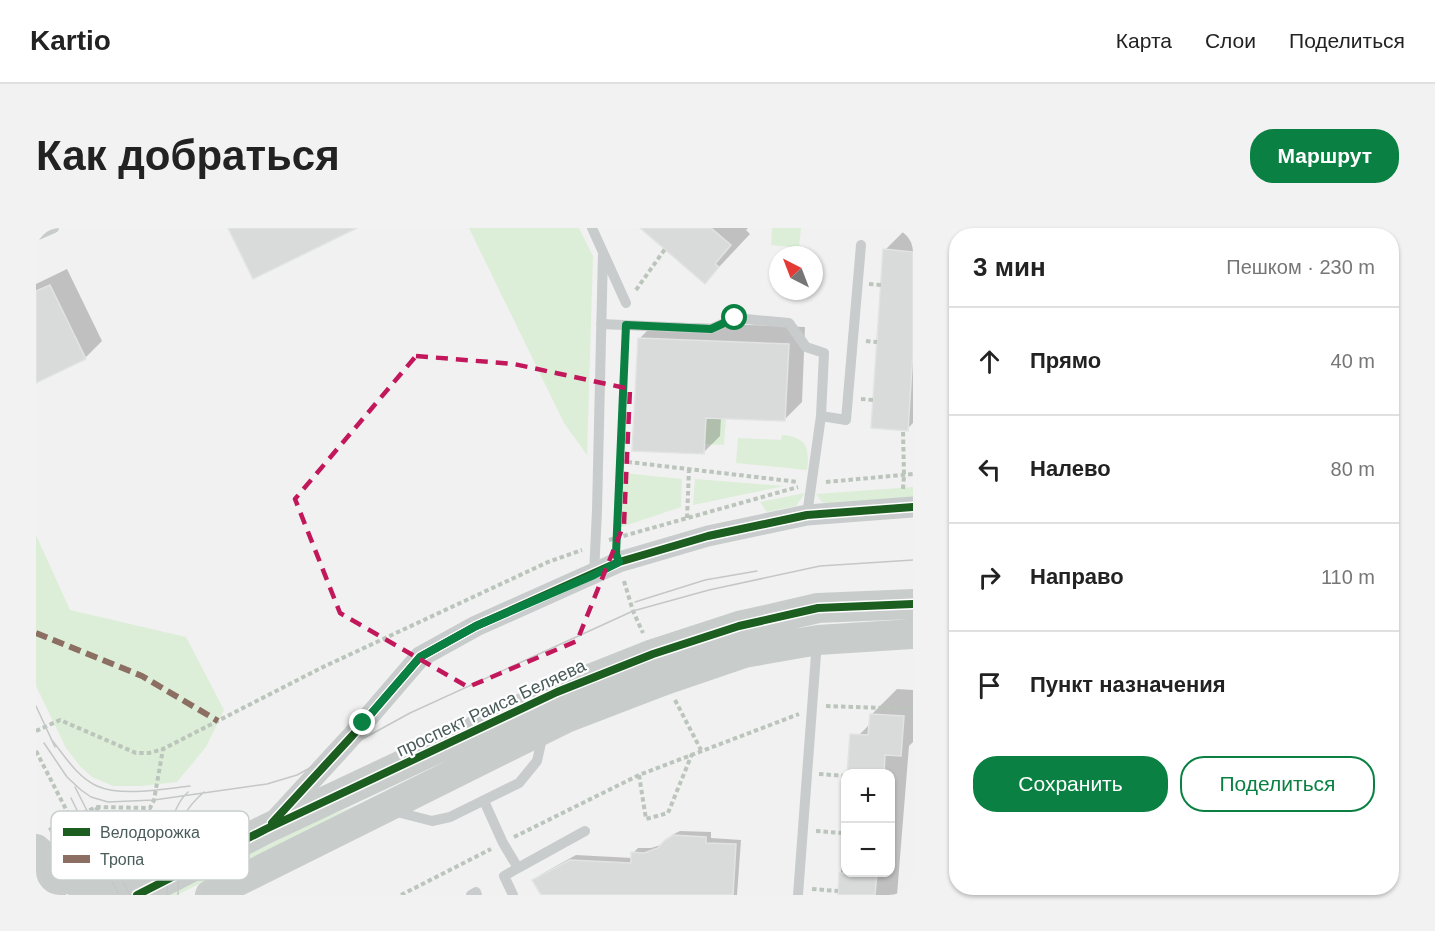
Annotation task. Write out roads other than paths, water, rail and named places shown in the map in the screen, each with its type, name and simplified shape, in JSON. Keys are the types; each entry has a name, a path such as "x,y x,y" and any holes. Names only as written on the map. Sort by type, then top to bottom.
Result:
{"street":[{"path":"266,829 345,744 420,657 476,626 619,562 708,536 807,515 907,507"},
{"name":"проспект Раиса Беляева","path":"249,876 566,718 818,624 913,604"},
{"name":"проспект Раиса Беляева","path":"249,838 557,692 653,654 740,626 818,624 913,634"},
{"path":"36,862 51,895"},
{"path":"72,880 100,888 139,894"},
{"name":"проспект Раиса Беляева","path":"139,894 166,880"},
{"name":"проспект Раиса Беляева","path":"210,895 240,880"}],"lane":[{"path":"36,237 54,228"},
{"path":"592,228 626,303"},
{"path":"820,416 846,420 861,245"},
{"path":"594,575 603,252"},
{"path":"601,324 711,329 735,318 789,323 806,347 824,353 820,416 807,515"},
{"path":"798,891 818,624"},
{"path":"384,808 432,820 450,817 484,801 519,783 537,761 545,729"},
{"path":"484,801 503,843 518,868"},
{"path":"513,895 504,876 585,831"},
{"path":"471,895 476,892 477,895"}],"tram line":[{"path":"44,743 67,777 81,790 91,797 108,802 154,800 267,784 297,775 410,713 633,611 709,590 820,566 913,560"},
{"path":"635,602 705,580 757,571"},
{"path":"36,706 55,747"},
{"path":"51,739 77,771 97,786 130,792 190,786"},
{"path":"75,787 87,811"},
{"path":"175,811 188,792"},
{"path":"187,811 204,792"},
{"path":"71,798 77,811"},
{"path":"112,880 119,895"},
{"path":"122,880 130,895"},
{"path":"167,880 167,895"},
{"path":"178,880 178,895"}]}
